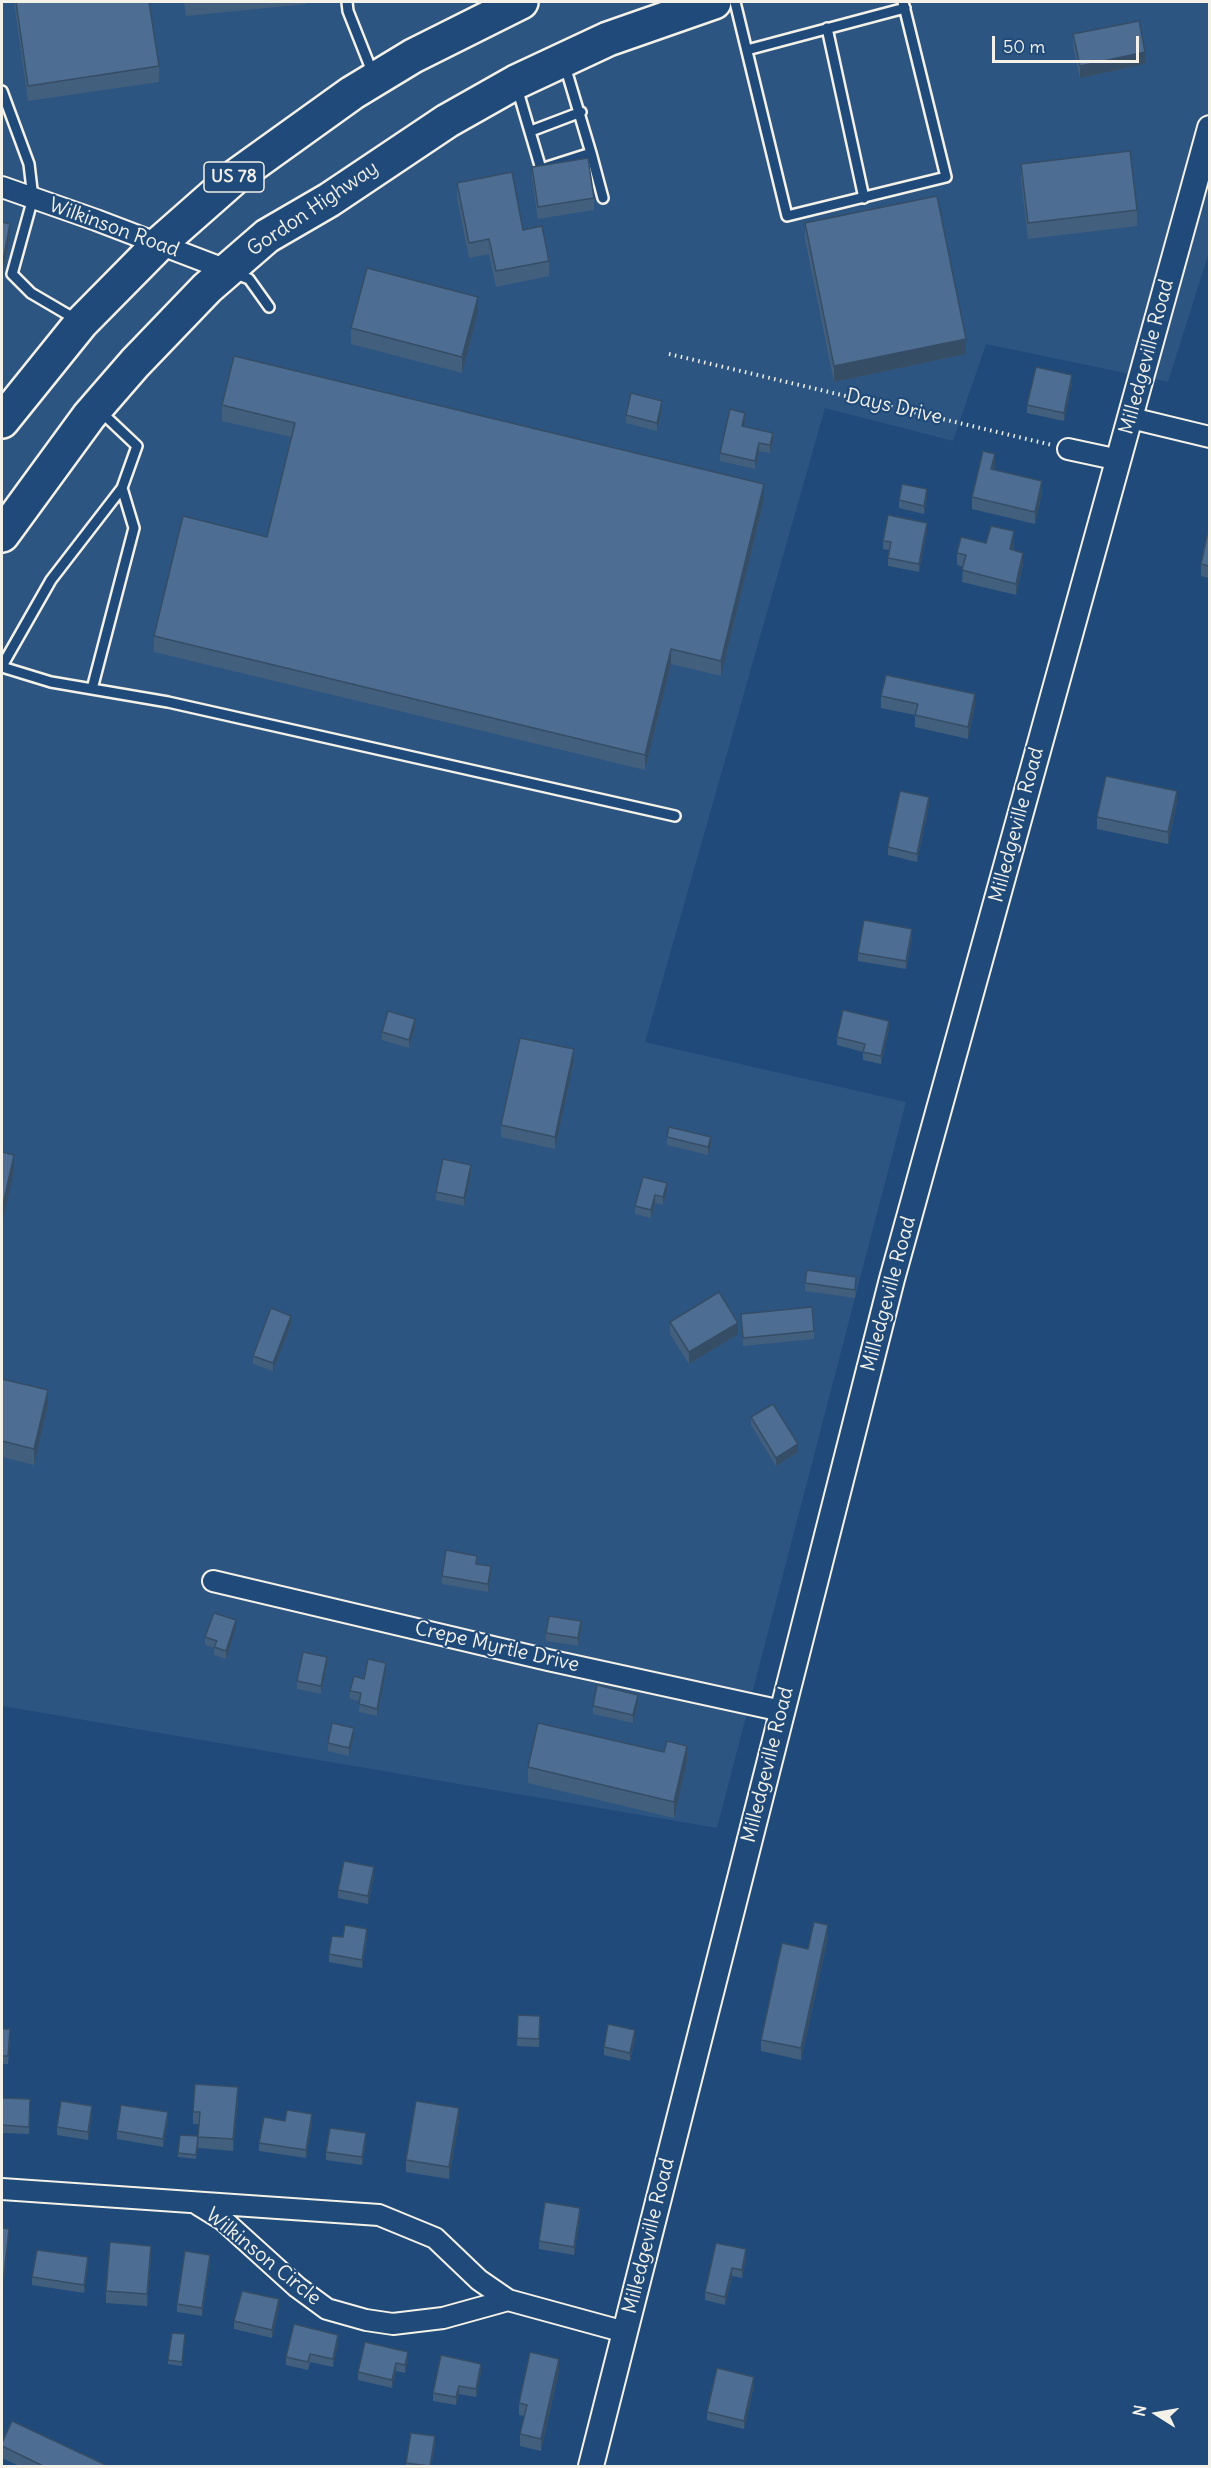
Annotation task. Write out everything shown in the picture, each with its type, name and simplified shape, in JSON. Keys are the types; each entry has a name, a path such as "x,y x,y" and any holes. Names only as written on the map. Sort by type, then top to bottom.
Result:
{"highway":[{"name":"US 78","path":"2,421 81,323 159,244 235,177 292,134 375,79 422,51 521,2"},
{"name":"Gordon Highway","path":"2,535 96,407 184,310 267,236 329,200 447,121 516,82 608,39 714,2"}],"street":[{"name":"Milledgeville Road","path":"591,2466 896,1268 1209,128"},
{"name":"Wilkinson Road","path":"2,187 227,270"},
{"path":"1131,418 1209,437"},
{"path":"1068,449 1119,460"},
{"name":"Crepe Myrtle Drive","path":"213,1581 548,1660 782,1711"},
{"name":"Wilkinson Circle","path":"2,2189 379,2215 435,2238 479,2280 508,2300 625,2332"},
{"name":"Wilkinson Circle","path":"194,2203 223,2220 297,2287 327,2309 366,2320 393,2324 442,2318 508,2300"}],"lane":[{"path":"347,2 348,11 375,79"},
{"path":"735,2 787,216 946,177 904,5 747,50"},
{"path":"827,28 864,198"},
{"path":"563,60 581,112 603,198"},
{"path":"516,82 541,169 591,153"},
{"path":"2,91 29,164 33,198 12,274 31,293 81,323"},
{"path":"531,131 581,112"},
{"path":"227,270 249,279 269,307"},
{"path":"96,407 137,446 122,488 51,580 2,667 51,682 168,702 675,816"},
{"path":"92,689 134,528 122,488"}],"path":[{"name":"Days Drive","path":"669,354 1068,449"}],"shaded area":[{"path":"2,2 1209,2 1209,252 1168,382 986,344 953,441 825,408 645,1042 906,1102 717,1828 2,1706"}],"building":[{"path":"16,2 149,2 159,66 28,86"},
{"path":"1139,21 1145,52 1080,66 1073,34"},
{"path":"1130,151 1137,210 1028,223 1021,164"},
{"path":"588,158 594,198 538,207 532,167"},
{"path":"512,172 523,230 542,226 549,261 496,271 489,239 469,243 457,183"},
{"path":"937,196 966,339 834,366 805,223"},
{"path":"2,222 10,224 2,266"},
{"path":"367,268 478,297 462,357 351,328"},
{"path":"234,356 764,484 721,661 671,649 645,755 154,636 183,516 267,537 295,423 222,405"},
{"path":"1036,367 1072,375 1064,413 1027,405"},
{"path":"631,393 662,401 657,423 626,415"},
{"path":"730,409 745,413 742,426 773,433 770,445 759,443 755,461 720,453"},
{"path":"983,451 995,454 991,469 1042,481 1035,512 972,497"},
{"path":"902,484 927,489 924,506 899,500"},
{"path":"888,515 927,523 919,564 888,558 891,542 883,541"},
{"path":"991,526 1014,531 1010,549 1023,553 1016,584 962,570 966,555 957,553 961,537 986,543"},
{"path":"1209,527 1209,566 1201,564"},
{"path":"886,675 975,694 968,727 915,715 918,704 881,696"},
{"path":"1106,776 1177,791 1168,832 1097,817"},
{"path":"900,791 929,797 917,854 888,847"},
{"path":"864,920 912,929 906,961 858,953"},
{"path":"843,1010 889,1021 881,1056 863,1052 865,1044 837,1037"},
{"path":"388,1011 415,1019 409,1040 382,1032"},
{"path":"520,1038 574,1049 555,1137 501,1125"},
{"path":"669,1127 711,1137 708,1147 667,1137"},
{"path":"2,1152 14,1155 2,1209"},
{"path":"443,1159 471,1165 464,1198 436,1192"},
{"path":"643,1177 667,1183 663,1197 655,1195 651,1210 635,1206"},
{"path":"807,1270 856,1277 855,1290 805,1283"},
{"path":"719,1292 738,1323 689,1352 670,1322"},
{"path":"812,1307 814,1331 743,1338 741,1314"},
{"path":"271,1308 291,1316 273,1363 253,1356"},
{"path":"2,1379 48,1390 34,1449 2,1441"},
{"path":"773,1404 798,1444 776,1458 751,1417"},
{"path":"446,1550 477,1556 476,1564 491,1566 488,1584 442,1576"},
{"path":"214,1613 236,1620 226,1651 214,1647 217,1641 205,1637"},
{"path":"549,1616 581,1621 578,1638 546,1633"},
{"path":"303,1652 327,1657 321,1686 297,1681"},
{"path":"368,1659 386,1663 377,1709 359,1704 361,1693 350,1691 354,1676 364,1679"},
{"path":"597,1685 638,1695 633,1715 593,1706"},
{"path":"332,1723 354,1728 349,1748 328,1743"},
{"path":"538,1723 664,1752 667,1741 687,1746 674,1802 528,1767"},
{"path":"344,1861 374,1867 368,1896 338,1890"},
{"path":"814,1922 828,1925 801,2048 761,2040 782,1943 808,1949"},
{"path":"345,1925 367,1929 362,1960 329,1954 332,1936 343,1937"},
{"path":"518,2015 540,2016 539,2039 517,2038"},
{"path":"608,2024 635,2030 630,2053 604,2047"},
{"path":"2,2029 10,2029 8,2056 2,2056"},
{"path":"195,2084 238,2087 233,2139 198,2137 200,2112 193,2112"},
{"path":"2,2098 30,2099 29,2127 2,2125"},
{"path":"61,2101 92,2106 88,2132 57,2127"},
{"path":"416,2101 459,2108 449,2167 406,2160"},
{"path":"121,2105 168,2112 163,2139 117,2131"},
{"path":"287,2110 312,2114 306,2150 259,2143 264,2117 285,2121"},
{"path":"330,2128 366,2133 362,2157 326,2152"},
{"path":"180,2135 198,2136 196,2155 178,2153"},
{"path":"545,2202 580,2208 574,2247 539,2241"},
{"path":"2,2228 9,2229 2,2291"},
{"path":"110,2242 151,2246 147,2294 106,2291"},
{"path":"716,2243 746,2249 742,2270 732,2268 725,2297 705,2292"},
{"path":"37,2250 88,2257 84,2285 32,2277"},
{"path":"185,2251 210,2255 202,2308 177,2304"},
{"path":"242,2291 279,2299 272,2330 234,2321"},
{"path":"294,2324 338,2335 333,2359 310,2354 308,2362 286,2357"},
{"path":"172,2333 185,2334 182,2362 168,2360"},
{"path":"365,2342 408,2352 405,2365 396,2363 392,2380 358,2372"},
{"path":"530,2352 559,2359 541,2439 520,2434 527,2405 519,2403"},
{"path":"441,2355 481,2364 476,2389 459,2386 456,2397 433,2393"},
{"path":"717,2368 754,2377 744,2421 707,2412"},
{"path":"12,2421 108,2466 43,2466 2,2446"},
{"path":"411,2433 435,2436 430,2466 406,2463"}]}
